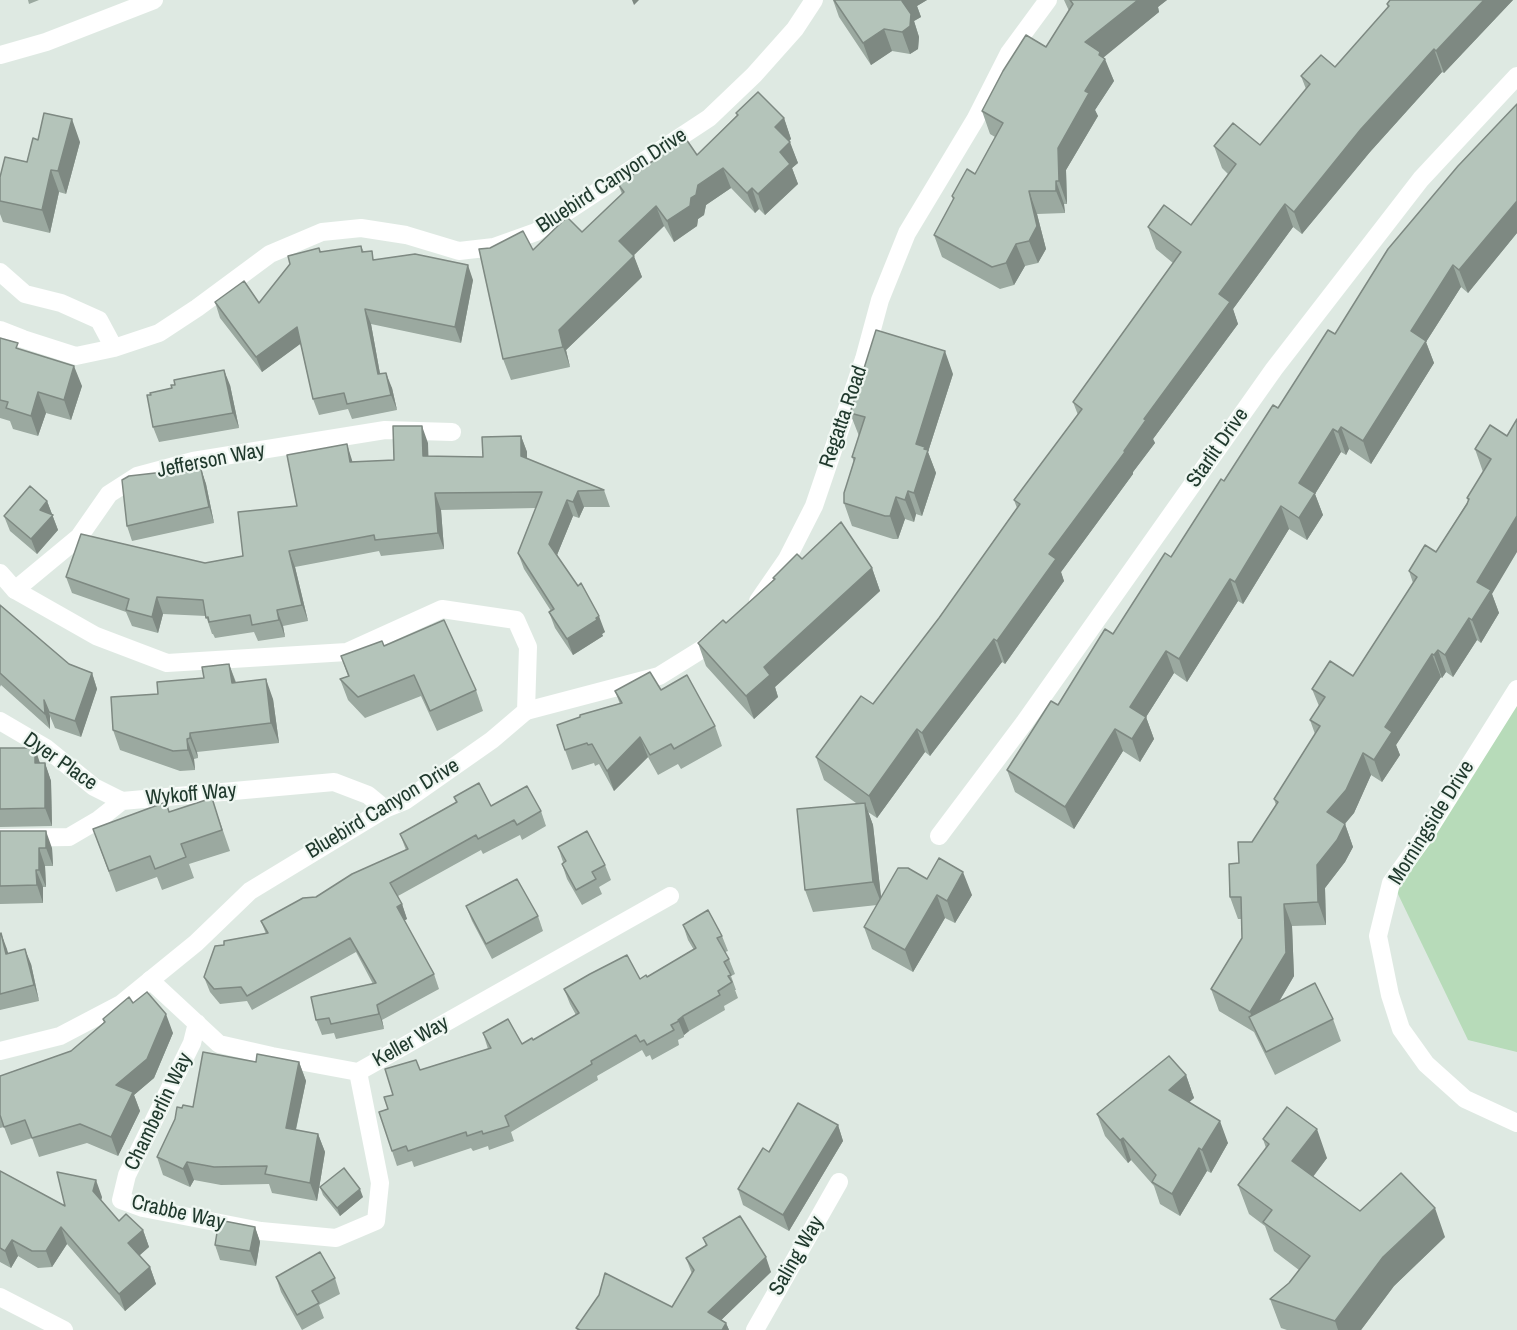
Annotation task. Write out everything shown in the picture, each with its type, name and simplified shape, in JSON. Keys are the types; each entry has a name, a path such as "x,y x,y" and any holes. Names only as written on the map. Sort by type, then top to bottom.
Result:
{"street":[{"path":"0,55 46,42 154,0"},
{"name":"Bluebird Canyon Drive","path":"0,330 76,356 114,348 159,333 270,254 322,232 361,228 406,235 459,251 494,247 536,232 709,118 754,75 795,29 814,0"},
{"name":"Regatta Road","path":"526,711 659,676 704,648 753,608 787,559 814,506 864,359 880,300 907,233 975,120 1009,53 1047,0"},
{"name":"Starlit Drive","path":"939,836 1024,723 1274,369 1421,178 1517,76"},
{"path":"0,272 26,294 61,303 99,320 114,348"},
{"name":"Jefferson Way","path":"15,590 79,537 109,494 137,476 193,461 385,430 452,432"},
{"path":"0,573 15,590 96,636 167,663 347,652 442,609 516,620 528,647 526,711"},
{"name":"Morningside Drive","path":"1517,689 1426,834 1391,883 1378,936 1390,995 1401,1029 1426,1064 1465,1099 1517,1122"},
{"name":"Bluebird Canyon Drive","path":"0,1051 60,1036 121,1004 196,943 250,891 385,809 405,801 492,740 526,711"},
{"name":"Dyer Place","path":"0,721 46,748 94,787 122,801"},
{"name":"Wykoff Way","path":"0,838 69,837 98,820 122,801 334,782 368,795 385,809"},
{"name":"Keller Way","path":"150,980 219,1044 358,1072 670,896"},
{"name":"Chamberlin Way","path":"121,1200 127,1175 192,1043 197,1023"},
{"name":"Crabbe Way","path":"121,1200 143,1208 261,1231 336,1238 376,1221 380,1183 358,1072"},
{"name":"Saling Way","path":"755,1330 839,1182"},
{"path":"0,1298 64,1330"}],"green space":[{"path":"1517,702 1517,1052 1468,1040 1397,892"}],"building":[{"path":"834,0 904,0 902,1 911,14 910,26 902,32 884,29 863,43"},
{"path":"1070,0 1138,0 1085,42 1100,52 1099,55 1105,59 1085,91 1089,93 1058,148 1059,181 1056,181 1056,191 1029,191 1037,226 1029,241 1016,244 1006,263 992,267 934,235 967,169 975,174 1003,123 982,111 1003,71 1026,35 1046,47 1073,4"},
{"path":"1390,0 1484,0 1436,51 1434,49 1361,129 1294,212 1285,204 1219,294 1230,302 1144,419 1146,420 1125,452 1049,554 1056,559 997,641 994,639 922,733 917,729 869,796 816,757 861,696 873,704 939,618 1020,504 1014,500 1082,409 1073,402 1181,252 1148,227 1164,205 1191,225 1236,164 1214,146 1233,123 1260,145 1310,84 1301,76 1321,55 1335,67 1389,6 1387,4"},
{"path":"758,92 784,118 775,127 790,142 780,152 790,164 758,194 752,188 747,193 723,168 698,185 696,195 691,198 690,206 667,221 656,206 619,241 634,256 559,330 563,347 503,359 479,249 490,248 523,231 533,250 567,217 582,232 624,192 618,184 686,139 697,155"},
{"path":"1517,104 1517,201 1459,270 1453,265 1411,331 1426,341 1363,441 1341,427 1338,432 1333,429 1299,483 1315,493 1299,518 1281,506 1235,582 1230,579 1179,659 1166,651 1130,707 1146,717 1132,739 1115,729 1065,807 1007,770 1051,701 1058,705 1105,629 1113,634 1165,553 1171,557 1221,479 1224,481 1273,405 1278,408 1328,330 1335,334 1388,249 1458,166"},
{"path":"44,113 72,119 58,171 51,170 42,210 0,201 0,177 5,157 27,162 33,138 38,140"},
{"path":"361,246 362,252 372,251 373,260 415,254 468,265 455,327 365,309 378,374 386,373 391,395 347,404 344,393 313,399 297,327 256,357 215,302 244,281 259,303 290,264 288,256 319,248 320,252"},
{"path":"876,330 945,351 916,444 928,450 914,493 908,491 905,500 896,497 890,516 844,503 844,493 855,458 852,457 865,417 850,413"},
{"path":"0,338 18,343 16,348 74,366 64,400 38,392 31,416 6,408 8,402 0,400"},
{"path":"224,370 233,413 153,427 147,395 172,388 171,385 175,385 174,380"},
{"path":"1517,419 1517,516 1477,582 1491,590 1472,620 1469,618 1445,655 1438,650 1434,655 1432,654 1385,727 1392,732 1374,760 1363,753 1346,790 1327,812 1345,824 1337,840 1317,865 1318,902 1284,904 1286,953 1250,1012 1211,989 1242,938 1241,897 1230,897 1229,864 1239,863 1238,842 1252,842 1278,802 1274,799 1320,726 1310,720 1325,697 1312,689 1330,661 1353,676 1417,577 1409,571 1425,545 1436,552 1467,504 1469,499 1467,498 1491,459 1475,449 1490,425 1507,436"},
{"path":"393,426 422,426 423,456 483,457 482,437 521,436 521,456 604,490 578,491 573,502 567,500 549,544 578,586 581,583 599,616 597,620 567,639 549,612 554,609 518,553 542,492 435,493 438,533 375,540 374,535 289,551 302,605 277,610 279,620 252,625 250,615 209,622 208,617 206,618 203,600 157,597 152,617 126,610 129,599 66,577 81,534 205,563 243,556 238,512 297,506 287,455 347,444 350,462 394,460"},
{"path":"201,469 209,507 127,526 122,480 129,476 164,472 165,476"},
{"path":"30,486 47,501 40,510 53,515 31,539 4,516"},
{"path":"841,522 872,568 764,667 770,675 746,696 698,643 723,620 726,623 775,579 773,578 797,554 802,559"},
{"path":"0,605 69,664 92,673 75,721 49,712 44,700 45,714 0,673"},
{"path":"444,620 476,690 430,711 414,675 358,697 340,679 349,676 341,656 382,641 384,646"},
{"path":"229,664 232,683 266,679 271,723 190,733 190,738 187,739 188,750 173,751 113,730 111,697 158,694 157,682 204,678 202,667"},
{"path":"650,672 661,690 687,675 715,726 674,749 671,744 650,755 640,737 607,771 592,744 587,743 565,750 557,725 580,717 580,715 622,703 615,691"},
{"path":"0,748 35,748 35,763 45,763 45,808 0,809"},
{"path":"479,783 491,806 527,786 541,811 517,825 514,820 478,839 476,835 390,883 402,904 397,907 434,974 377,1005 379,1014 331,1024 329,1018 316,1020 311,997 376,983 350,938 247,996 241,987 214,989 204,977 215,946 224,945 224,941 268,933 261,921 303,898 316,897 352,874 408,849 400,834 457,802 454,797"},
{"path":"212,798 222,830 181,844 186,857 155,869 150,856 109,871 93,829 166,802 169,812"},
{"path":"865,803 873,882 805,890 797,809"},
{"path":"0,831 46,831 46,848 39,848 39,870 36,870 37,885 0,886"},
{"path":"587,831 605,865 592,872 596,879 576,890 562,864 566,861 558,847"},
{"path":"939,858 963,872 947,901 937,895 905,950 864,927 898,868 908,868 927,879"},
{"path":"517,879 538,916 486,944 466,906"},
{"path":"708,910 722,936 717,938 729,959 724,962 732,982 718,991 720,995 683,1016 671,1025 674,1030 647,1045 644,1040 640,1042 636,1035 591,1061 592,1064 505,1116 509,1126 483,1134 482,1131 467,1136 466,1132 408,1151 406,1146 392,1151 379,1112 388,1109 384,1097 393,1095 385,1069 416,1060 420,1070 491,1048 483,1033 508,1019 522,1044 532,1038 533,1040 579,1013 564,989 590,974 627,955 640,979 696,948 683,925"},
{"path":"1,933 6,954 25,949 34,985 0,994"},
{"path":"1315,983 1333,1019 1266,1052 1249,1017"},
{"path":"147,992 166,1014 147,1059 116,1085 133,1092 111,1137 80,1124 32,1138 25,1120 4,1127 0,1115 0,1076 71,1051 105,1022 103,1019 129,997 133,1003"},
{"path":"203,1052 256,1062 257,1054 299,1062 286,1128 318,1134 310,1183 265,1174 267,1166 214,1167 187,1162 183,1169 157,1157 175,1119 177,1107 182,1108 183,1105 193,1107"},
{"path":"1169,1056 1186,1075 1169,1090 1220,1121 1202,1150 1199,1148 1172,1194 1152,1182 1156,1175 1123,1138 1120,1140 1097,1114"},
{"path":"798,1103 838,1125 783,1215 738,1189 763,1148 769,1152"},
{"path":"1287,1107 1317,1129 1292,1161 1360,1211 1401,1173 1435,1208 1383,1257 1335,1321 1270,1299 1289,1283 1310,1256 1263,1222 1272,1210 1238,1185 1269,1144 1263,1139"},
{"path":"344,1168 360,1189 337,1208 320,1187"},
{"path":"0,1171 65,1206 57,1172 96,1180 93,1191 119,1221 126,1214 143,1230 128,1243 150,1267 119,1294 61,1227 46,1251 32,1251 12,1240 5,1251 0,1248"},
{"path":"740,1216 766,1257 708,1312 726,1323 722,1330 580,1330 576,1328 599,1295 605,1273 672,1307 694,1270 686,1258 707,1245 703,1238"},
{"path":"219,1220 255,1227 250,1251 215,1245"},
{"path":"320,1252 335,1278 312,1291 319,1303 297,1315 276,1277"}]}
